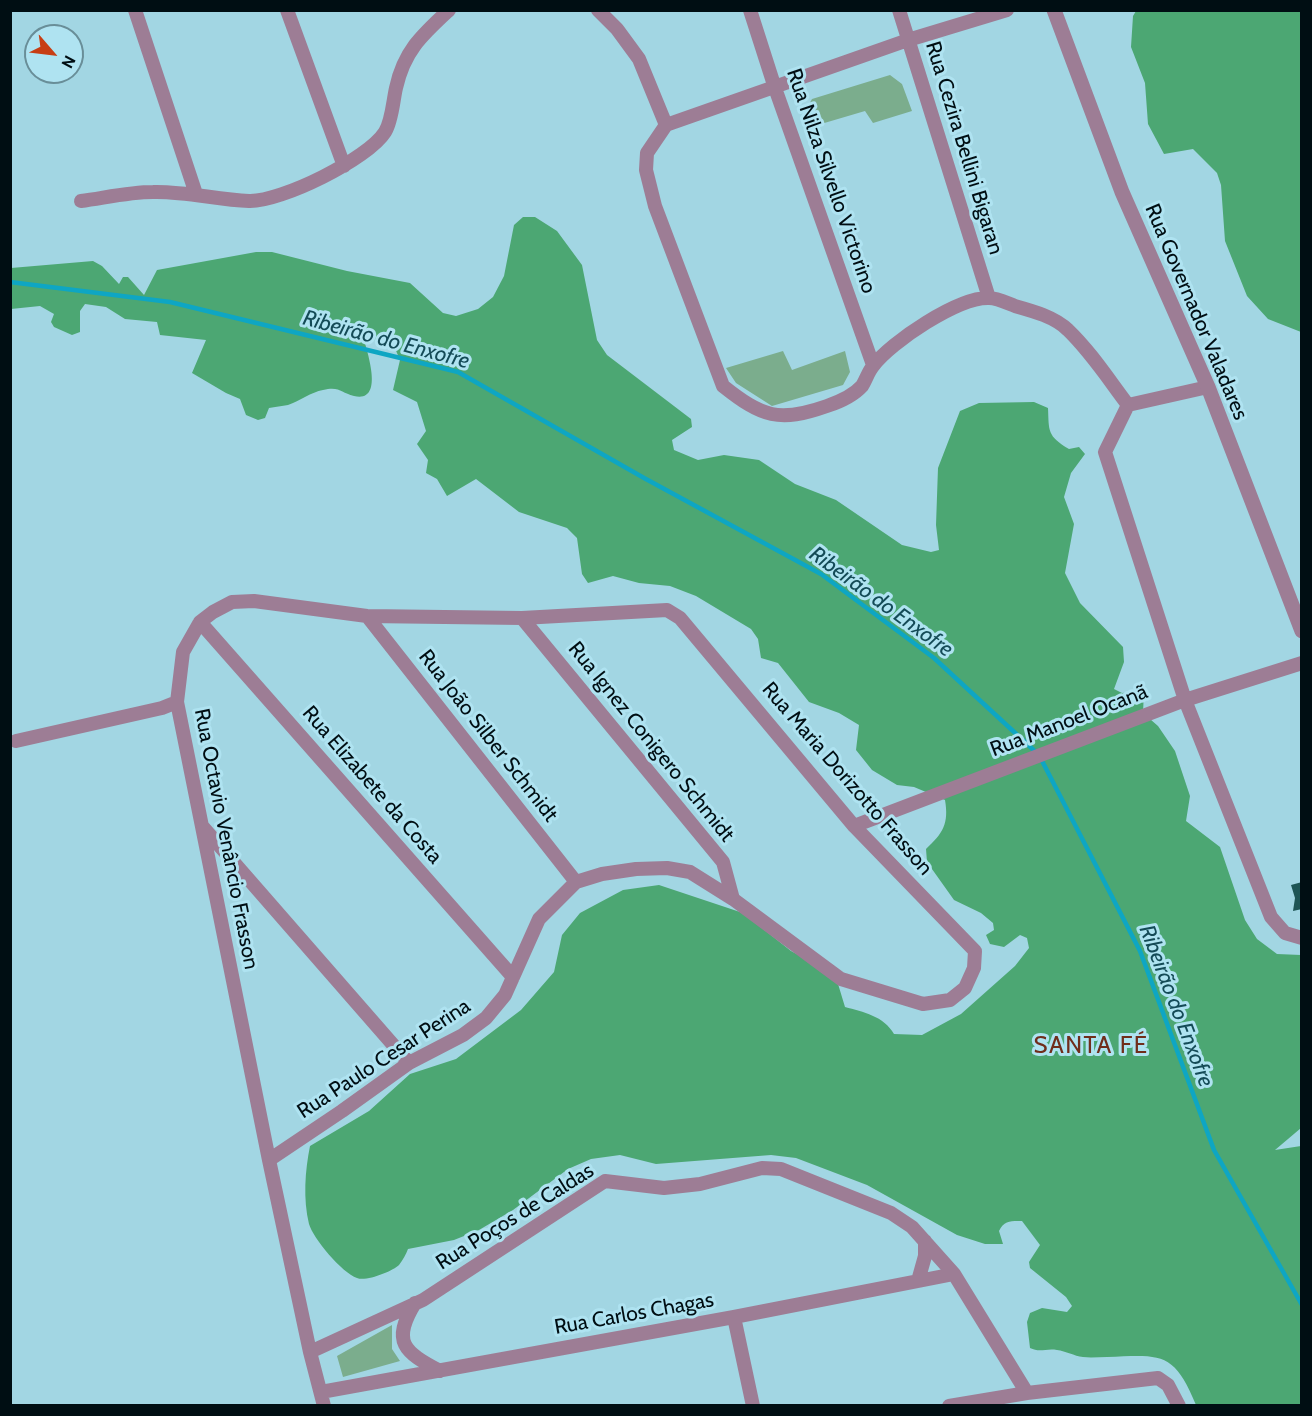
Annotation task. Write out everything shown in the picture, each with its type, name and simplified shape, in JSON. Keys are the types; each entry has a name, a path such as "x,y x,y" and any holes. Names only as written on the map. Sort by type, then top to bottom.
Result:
{"street":[{"path":"135,10 196,194"},
{"path":"287,10 344,166"},
{"path":"81,201 153,191 251,201 295,190 344,166 374,146 387,130 398,82 408,55 419,38 449,10"},
{"path":"598,10 617,29 639,60 666,125"},
{"name":"Rua Nilza Silvello Victorino","path":"750,10 775,88 873,365"},
{"name":"Rua Cezira Bellini Bigaran","path":"899,10 989,298"},
{"path":"1007,10 908,40 666,125 647,153 646,170 655,206 723,386 746,405 788,417 842,401 861,386 873,365 913,330 955,306 989,298 1037,312 1067,329 1100,367 1128,405"},
{"name":"Rua Governador Valadares","path":"1053,10 1122,192 1208,387 1302,631"},
{"path":"1128,405 1208,387"},
{"path":"1128,405 1105,452 1185,700 1270,917 1285,933 1302,938"},
{"name":"Rua Octavio Venâncio Frasson","path":"322,1399 269,1160 177,702 183,652 200,622 232,602 254,601 367,616 522,618 667,609 680,618"},
{"name":"Rua João Silber Schmidt","path":"367,616 576,882"},
{"name":"Rua Ignez Conigero Schmidt","path":"522,618 723,862 733,899"},
{"name":"Rua Maria Dorizotto Frasson","path":"680,618 854,826 975,951 974,968 965,988 951,1000 923,1004 841,979 733,899"},
{"name":"Rua Elizabete da Costa","path":"200,622 513,977"},
{"name":"Rua Manoel Ocanã","path":"854,826 1185,700 1302,663"},
{"path":"16,741 162,708 177,702"},
{"path":"202,826 409,1063"},
{"name":"Rua Paulo Cesar Perina","path":"269,1160 409,1063 463,1035 486,1018 506,995 539,919 576,882 602,874 636,869 678,868 690,872 733,899"},
{"name":"Rua Poços de Caldas","path":"310,1352 415,1303 605,1181 664,1188 700,1184 762,1168 781,1169 891,1213 912,1227 954,1274 1027,1393"},
{"path":"918,1281 925,1256 925,1241"},
{"name":"Rua Carlos Chagas","path":"322,1399 440,1371 954,1274"},
{"path":"415,1303 405,1320 402,1337 406,1348 416,1358 440,1371"},
{"path":"734,1317 753,1406"},
{"path":"949,1406 1027,1393 1158,1378 1168,1385 1179,1406"}],"green space":[{"path":"1136,11 1301,11 1301,332 1268,319 1247,296 1225,241 1221,185 1217,173 1193,149 1164,154 1148,124 1145,83 1131,47 1133,16"},
{"path":"890,75 902,84 912,111 873,123 865,111 804,129 802,117 812,99"},
{"path":"523,217 535,217 557,231 582,265 597,340 607,355 691,419 692,427 672,440 674,450 698,460 724,455 759,460 795,484 836,500 902,545 931,552 939,550 936,525 938,468 960,411 979,403 1034,402 1048,408 1049,428 1053,436 1069,449 1079,447 1085,454 1071,473 1064,497 1074,524 1065,573 1080,603 1123,647 1124,662 1114,689 1122,693 1144,691 1143,713 1158,726 1175,751 1190,796 1186,821 1220,847 1245,920 1257,939 1277,954 1301,955 1301,1128 1275,1150 1301,1146 1301,1405 1196,1405 1180,1374 1164,1360 1141,1356 1086,1357 1030,1348 1027,1322 1030,1313 1042,1308 1067,1312 1072,1306 1066,1297 1030,1268 1029,1262 1040,1245 1022,1221 1009,1222 1001,1227 999,1231 1003,1244 985,1244 957,1235 867,1185 796,1158 771,1155 656,1164 620,1155 591,1159 568,1169 513,1210 479,1230 454,1240 408,1249 396,1267 385,1273 361,1279 344,1269 316,1238 309,1224 305,1195 310,1146 369,1111 410,1074 456,1059 521,1010 554,972 562,935 580,913 623,890 659,885 743,913 791,951 835,974 845,1007 879,1019 894,1034 922,1035 961,1014 1015,966 1029,948 1027,938 1020,935 1004,947 990,944 986,935 994,930 993,923 981,913 954,900 927,862 926,849 941,833 945,822 945,800 914,787 897,785 872,770 856,750 859,725 839,713 809,702 778,663 761,658 758,639 751,629 696,596 670,586 639,583 613,576 588,583 582,574 577,538 567,528 519,512 476,479 447,496 437,479 426,473 428,460 417,444 426,431 417,402 393,390 400,360 394,346 374,340 365,343 372,377 369,392 363,396 354,396 337,389 323,390 288,405 269,408 265,418 258,420 246,415 240,399 192,373 206,340 160,335 157,322 125,319 106,307 85,304 80,311 80,332 72,335 54,327 51,322 54,314 40,306 11,309 11,268 93,261 102,266 119,284 123,277 128,277 144,295 157,270 256,252 272,252 347,271 410,283 443,313 456,316 478,309 493,297 504,276 514,225"},
{"path":"783,351 792,370 845,351 850,372 843,385 772,406 736,383 726,368"},
{"path":"392,1325 392,1349 400,1361 343,1377 337,1356"}],"building":[{"path":"1302,882 1302,909 1293,911 1295,898 1291,885"}],"waterway":[{"name":"Ribeirão do Enxofre","path":"10,282 170,302 458,372 644,478 821,574 934,658 1039,755 1140,951 1214,1150 1302,1305"}],"district":[{"name":"SANTA FÉ","path":"1091,1046"}]}
